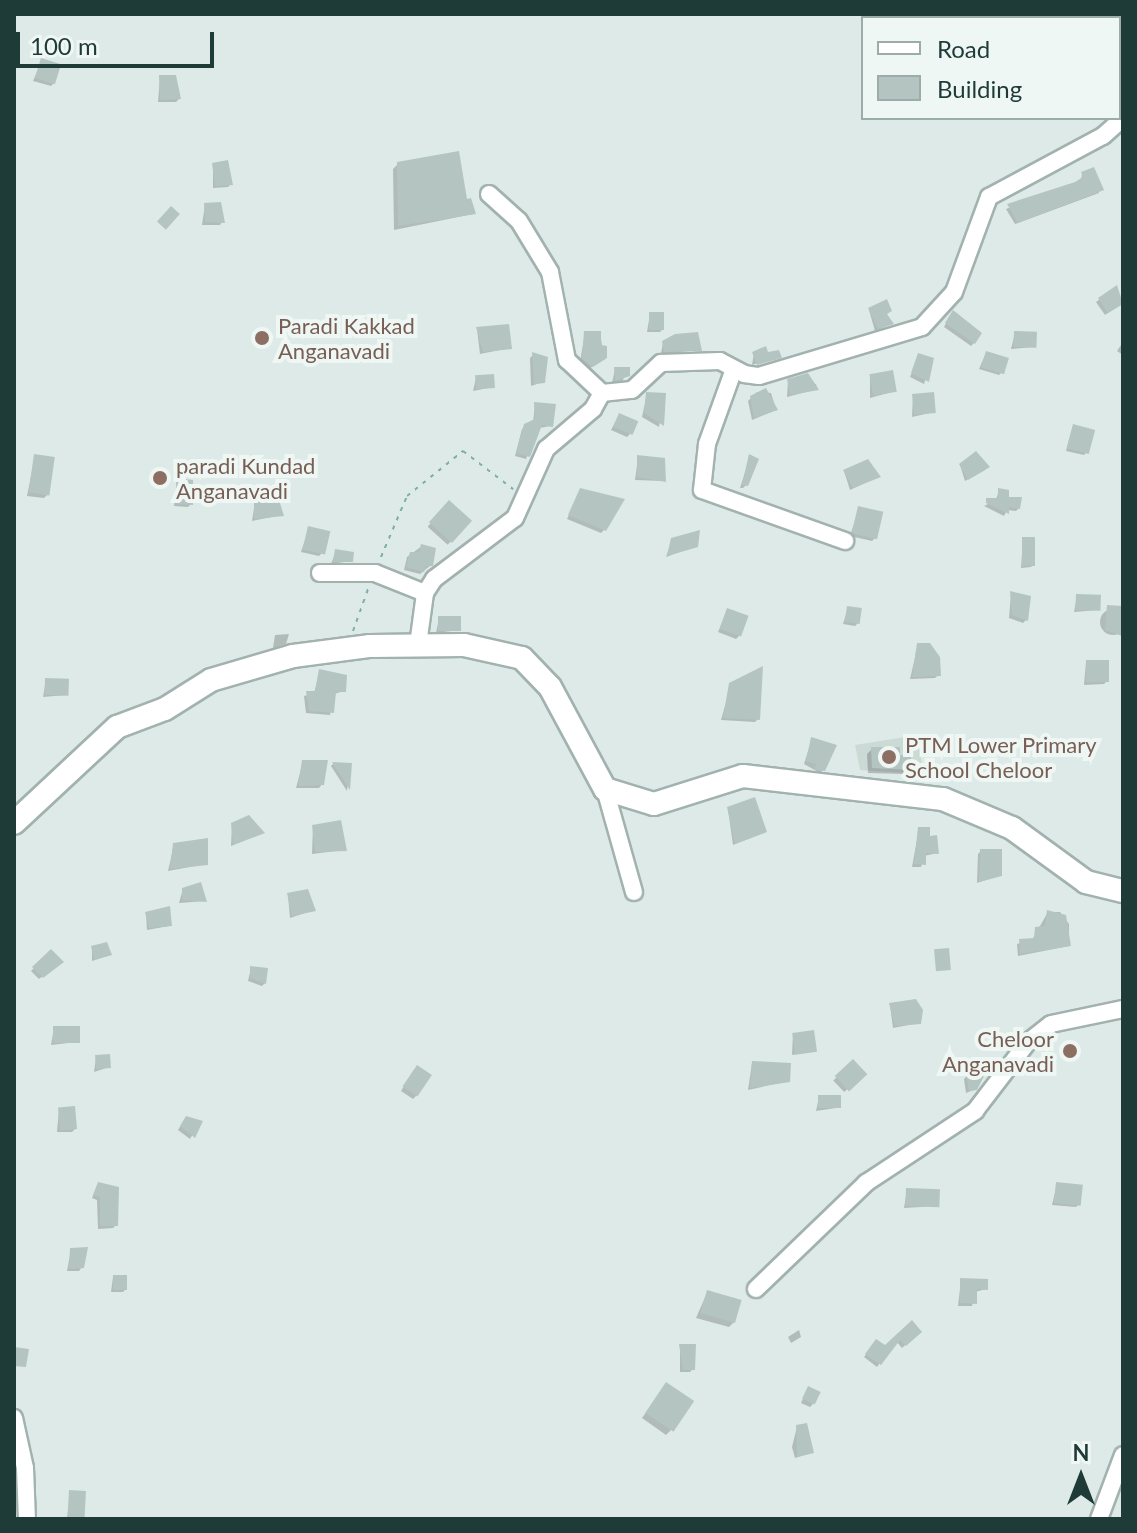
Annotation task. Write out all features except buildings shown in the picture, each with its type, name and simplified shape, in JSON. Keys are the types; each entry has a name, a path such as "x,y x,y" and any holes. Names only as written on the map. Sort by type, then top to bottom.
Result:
{"main road":[{"path":"14,823 117,727 165,709 211,680 293,656 351,648 464,645 522,658 550,687 605,789 654,804 743,776 943,799 1012,828 1086,882 1123,891"}],"street":[{"path":"489,194 519,221 550,272 567,360 602,393 632,390 661,363 720,361 734,369 759,376 922,327 954,292 989,197 1103,136 1121,120"},
{"path":"734,369 707,444 702,490 845,541"},
{"path":"418,645 425,593 434,579 515,518 554,437 593,409 602,393"},
{"path":"320,573 375,573 425,593"},
{"path":"605,789 634,892"},
{"path":"756,1289 866,1183 975,1111 1028,1042 1051,1024 1123,1009"},
{"path":"14,1418 25,1468 27,1519"},
{"path":"1099,1519 1123,1455"}],"path":[{"path":"351,648 355,617 407,496 463,451 525,499"}],"shaded area":[{"name":"PTM Lower Primary School Cheloor","path":"918,735 923,774 860,770 855,745"}],"place":[{"name":"Paradi Kakkad Anganavadi","path":"262,338"},
{"name":"paradi Kundad Anganavadi","path":"160,478"},
{"name":"PTM Lower Primary School Cheloor","path":"889,757"},
{"name":"Cheloor Anganavadi","path":"1070,1051"}]}
